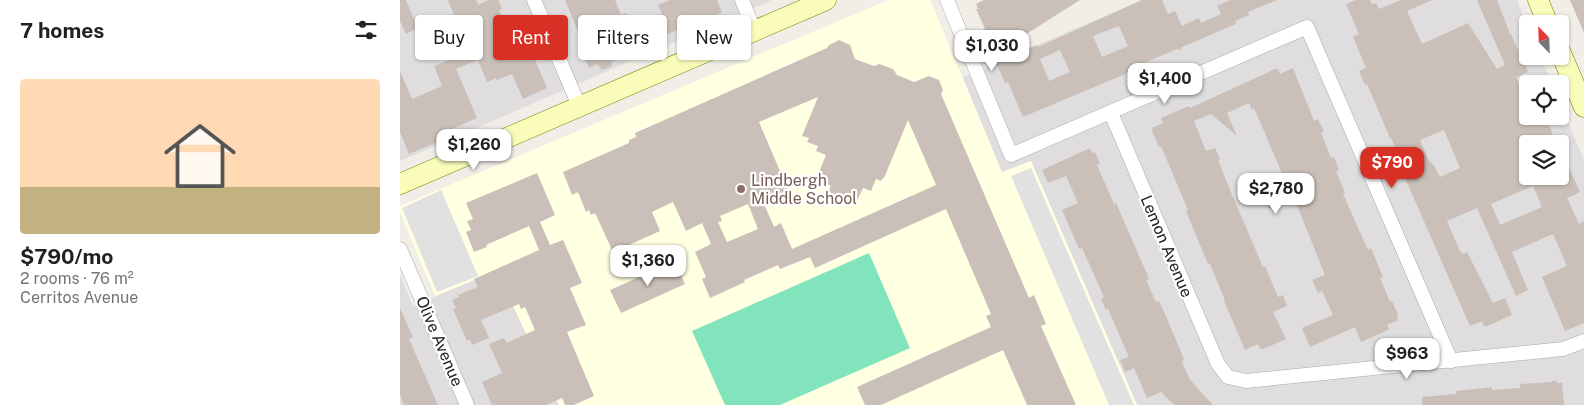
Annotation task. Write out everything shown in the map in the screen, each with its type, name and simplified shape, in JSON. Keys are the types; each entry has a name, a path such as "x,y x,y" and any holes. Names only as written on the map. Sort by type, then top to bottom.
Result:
{"street":[{"path":"534,0 579,106"},
{"path":"742,0 754,30"},
{"path":"401,182 826,0"},
{"path":"946,0 1011,155 1307,27 1450,362 1563,349 1584,341"},
{"path":"1538,0 1544,15"},
{"path":"1566,65 1584,107"},
{"name":"Lemon Avenue","path":"1111,113 1218,364 1228,376 1246,381 1450,362"},
{"name":"Olive Avenue","path":"400,249 467,405"}],"shaded area":[{"path":"400,0 772,0 737,15 677,15 677,41 667,45 667,15 578,15 578,60 633,60 400,161"},
{"name":"Lindbergh Middle School","path":"888,0 930,0 1002,172 1031,161 1137,405 559,405 497,271 435,296 400,212 400,206 746,60 751,60 751,58"},
{"path":"1142,0 1517,0 1523,15 1519,15 1519,65 1544,65 1548,75 1519,75 1519,125 1569,124 1584,160 1584,405 1137,405 1031,162 1002,173 963,77"},
{"path":"1031,168 1134,405 1109,405 1011,176"},
{"path":"441,190 478,276 437,292 402,208"},
{"path":"497,270 559,405 400,405 400,275 413,306"}],"green space":[{"path":"869,253 910,348 780,405 725,405 692,331"}],"building":[{"path":"400,0 406,0 415,21 415,30 406,34 400,21"},
{"path":"448,0 476,0 478,5 489,0 498,0 502,9 499,10 501,15 493,15 493,60 535,60 547,88 523,99 512,74 487,82 478,60 483,60 483,15 454,15"},
{"path":"565,0 615,0 621,15 578,15 578,32"},
{"path":"670,0 717,0 722,12 716,15 677,15 677,30 667,34 667,15 662,15 658,5"},
{"path":"984,0 1080,0 993,55 989,47 986,48 979,31 985,29 976,9 978,9 976,4"},
{"path":"1142,0 1162,0 1168,14 1175,11 1182,26 1199,18 1201,23 1221,14 1217,6 1230,0 1277,0 1248,12 1249,15 1235,21 1236,24 1182,47 1180,50 1177,49 1151,60 1123,75 1023,117 1008,82 1005,83 995,61 1037,45 1038,47","holes":["1119,26 1128,46 1102,57 1093,36","1060,50 1070,72 1049,81 1040,59"]},
{"path":"1356,0 1370,0 1372,4 1376,3 1379,9 1401,0 1432,0 1407,11 1422,44 1468,23 1497,69 1505,65 1477,0 1497,0 1519,52 1519,65 1525,65 1528,72 1516,77 1519,85 1519,125 1549,125 1553,135 1519,135 1519,185 1569,185 1569,168 1580,192 1567,198 1579,224 1584,221 1584,323 1565,331 1542,277 1567,266 1553,234 1512,252 1528,290 1516,296 1477,208 1447,221 1460,251 1463,254 1467,252 1493,303 1505,298 1512,315 1487,326 1484,326 1482,321 1470,326 1397,160 1400,158 1367,84 1365,85 1359,71 1366,68 1353,37 1359,34 1346,4","holes":["1444,130 1460,168 1440,177 1433,164 1429,162 1420,140","1533,186 1542,207 1500,225 1491,204"]},
{"path":"1570,0 1584,0 1584,33"},
{"path":"839,40 850,45 855,59 874,66 879,64 893,69 897,75 914,82 929,76 939,80 943,90 941,94 1029,298 1034,295 1046,324 1041,326 1076,405 1027,405 1003,350 881,405 865,405 857,387 991,327 986,316 991,314 946,209 815,268 810,257 780,269 778,265 710,298 702,279 706,277 695,252 711,244 702,223 686,231 673,202 652,212 660,231 613,252 595,213 591,215 589,210 586,212 578,192 572,195 563,172 629,143 629,140 636,137 635,133 827,48","holes":["818,97 802,136 809,138 807,142 818,146 816,151 826,155 816,180 831,186 828,192 857,201 863,188 871,191 876,179 881,181 884,178 908,120 936,185 792,249 781,223 774,227 765,206 775,202 773,196 788,190 759,122","748,204 758,229 727,242 718,222 722,221 720,216"]},
{"path":"449,60 478,60 456,69 477,118 438,135 440,141 409,154 400,132 400,71 412,99 442,86 434,66"},
{"path":"585,60 616,60 612,62 612,66 602,70 597,64 589,68"},
{"path":"1293,68 1314,121 1318,119 1324,131 1321,133 1331,158 1334,157 1339,170 1336,171 1345,193 1343,194 1368,250 1371,248 1383,277 1380,278 1390,302 1392,301 1398,312 1398,320 1387,325 1389,329 1386,331 1361,342 1355,327 1310,347 1302,328 1333,315 1322,291 1318,293 1312,280 1325,275 1294,198 1269,209 1264,197 1288,187 1254,108 1252,110 1249,103 1227,113 1237,136 1211,114 1194,121 1206,151 1215,148 1230,190 1263,267 1265,266 1278,297 1283,295 1287,306 1273,312 1286,339 1263,349 1260,349 1258,344 1245,350 1186,211 1188,210 1152,128 1163,123 1161,118 1189,106 1190,108 1275,69 1278,69 1280,74"},
{"path":"1090,148 1092,153 1095,152 1100,164 1097,165 1114,204 1116,203 1149,279 1146,280 1156,302 1159,301 1165,314 1184,359 1182,362 1190,380 1213,405 1174,405 1161,392 1147,398 1134,368 1125,372 1120,360 1129,357 1108,309 1106,310 1101,299 1104,297 1082,248 1079,249 1062,210 1078,203 1066,176 1048,183 1042,170"},
{"path":"537,173 555,215 540,222 550,245 563,240 582,283 570,288 586,325 567,332 594,396 574,405 565,405 562,398 546,405 492,405 482,382 502,373 489,344 504,338 507,343 535,330 525,307 521,309 519,304 481,320 489,338 472,345 470,339 467,341 453,309 456,308 452,300 459,297 458,295 478,287 474,279 539,250 529,226 474,252 466,232 471,230 467,221 473,219 466,203"},
{"path":"675,261 685,284 621,313 610,290"},
{"path":"400,308 413,337 409,339 438,405 404,405 400,395"},
{"path":"1554,380 1562,383 1564,405 1422,405 1422,397 1456,394 1456,391 1492,387 1492,390 1520,388 1520,384 1552,382"}],"place":[{"name":"Lindbergh Middle School","path":"741,189"}]}
